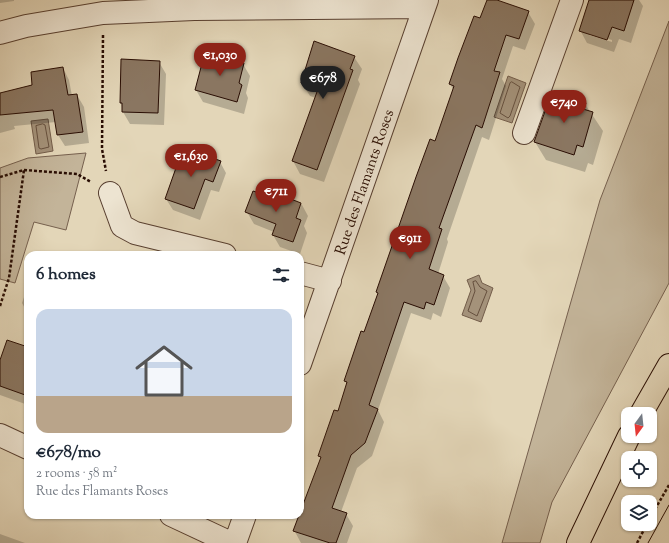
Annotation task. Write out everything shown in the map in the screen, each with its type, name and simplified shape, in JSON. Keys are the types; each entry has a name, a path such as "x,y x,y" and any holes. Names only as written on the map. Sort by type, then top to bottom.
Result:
{"main road":[{"path":"645,407 669,365"},
{"path":"578,543 626,443"}],"street":[{"path":"524,133 572,0"},
{"path":"0,33 26,26 103,13 194,9 426,4"},
{"name":"Rue des Flamants Roses","path":"304,353 426,4"},
{"path":"110,193 122,226 135,233 209,251"},
{"path":"304,274 330,281"},
{"path":"0,436 24,446"},
{"path":"180,519 231,543"},
{"path":"235,543 244,519"}],"path":[{"path":"103,13 102,149 110,193"},
{"path":"0,177 24,170 77,174 110,193"},
{"path":"0,306 9,278 24,170"},
{"path":"657,506 669,485"},
{"path":"637,543 643,531"}],"shaded area":[{"path":"669,21 669,283 552,502 540,543 502,543 600,200"},
{"path":"86,153 66,230 34,222 15,283 0,279 0,168 28,158"}],"water":[{"path":"508,76 526,83 512,123 494,117"},
{"path":"48,119 53,151 36,154 31,121"},
{"path":"479,275 482,283 493,288 481,322 462,315 471,290 467,280"}],"building":[{"path":"487,0 497,0 529,11 519,39 506,35 494,71 500,72 482,128 476,125 439,228 442,229 429,269 444,275 434,305 426,302 424,309 404,302 369,405 378,409 365,443 351,455 332,508 347,513 336,543 330,543 293,531 298,519 304,519 304,502 321,457 318,456 334,410 338,411 347,382 344,381 361,331 364,332 378,293 376,292 430,139 435,141 454,86 449,84 458,58 474,16 480,18"},
{"path":"589,0 634,0 624,31 612,27 607,40 579,31"},
{"path":"314,41 355,56 350,69 353,70 317,170 292,161 318,89 301,83"},
{"path":"205,52 244,63 239,83 242,85 237,102 195,90"},
{"path":"121,59 160,61 158,113 122,112 122,103 120,103"},
{"path":"63,67 68,95 77,94 83,132 57,135 53,110 0,115 0,93 32,85 31,72"},
{"path":"552,92 586,103 583,109 593,112 583,147 577,145 574,155 534,142"},
{"path":"183,148 221,161 213,182 205,179 194,209 165,199"},
{"path":"265,189 301,203 296,218 301,220 293,242 272,235 276,224 245,212 253,191 263,194"},
{"path":"7,340 24,346 24,395 0,386 0,360"}],"tram line":[{"path":"648,543 669,505"}]}
